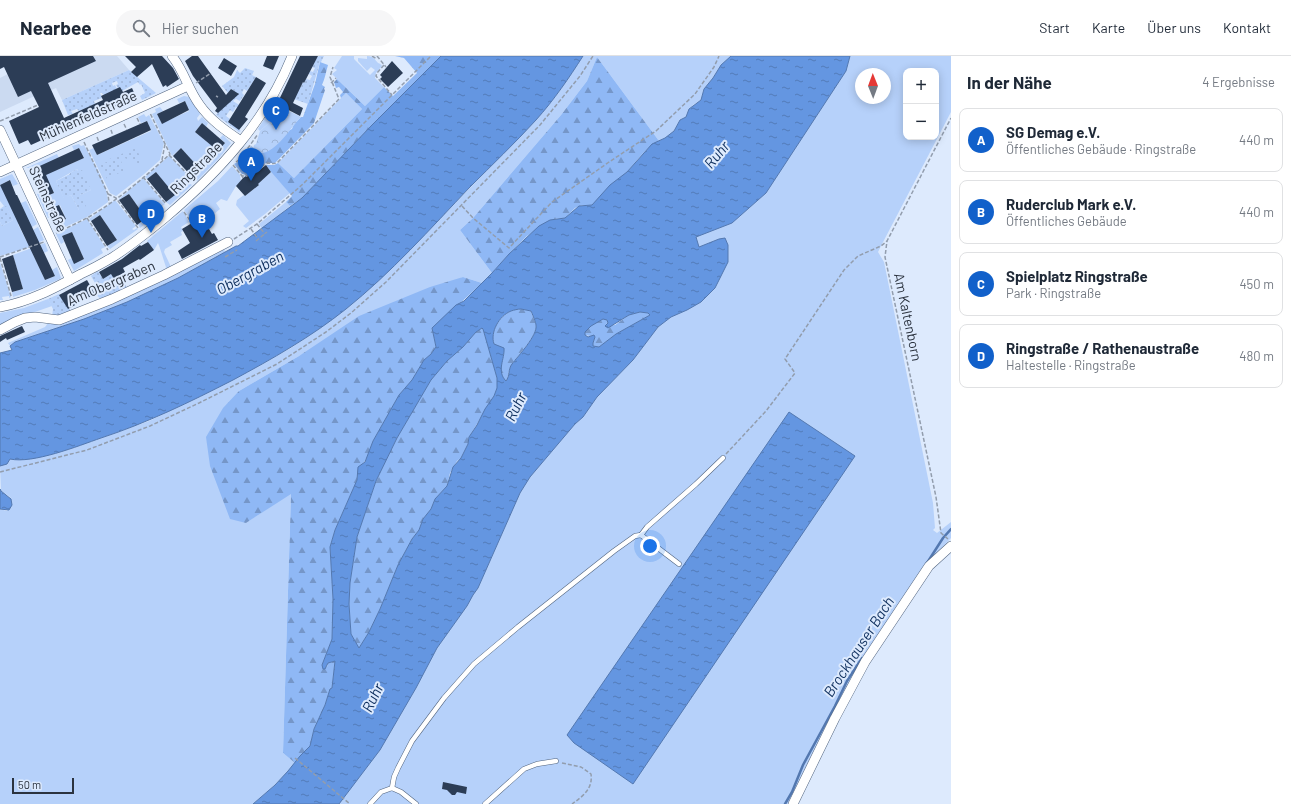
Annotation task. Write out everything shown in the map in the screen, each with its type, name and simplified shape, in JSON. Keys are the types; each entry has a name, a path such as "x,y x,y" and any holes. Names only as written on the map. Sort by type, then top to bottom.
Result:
{"street":[{"path":"172,56 180,65 189,87 199,104 213,120 241,141"},
{"name":"Ringstraße","path":"0,307 36,297 113,257 143,235 200,187 227,160 254,124 269,101 292,56"},
{"name":"Mühlenfeldstraße","path":"0,172 146,105 189,87"},
{"name":"Steinstraße","path":"0,130 70,280"},
{"name":"Am Obergraben","path":"0,330 15,322 30,318 59,320 112,299 230,245"},
{"path":"793,804 864,662 929,566 950,542"}],"lane":[{"path":"392,788 394,777 412,741 444,698 474,664 614,551 635,536 640,535 651,523 696,484 723,458"},
{"path":"640,535 679,564"},
{"path":"485,804 524,769 537,764 556,761"},
{"path":"370,804 381,792 392,788 401,792 416,804"}],"path":[{"path":"372,56 385,66 377,73 376,76 392,95"},
{"path":"377,56 379,60"},
{"path":"234,252 230,245 257,224 302,184 431,56"},
{"path":"0,472 64,456 150,426 192,407 277,364 326,332 351,313 386,282 540,126 580,76 593,56"},
{"path":"462,206 473,218 509,248 552,202 656,131 695,94 719,56"},
{"path":"232,164 242,177 247,176 256,169 268,163 274,164 280,160 339,99 331,83 330,77 333,67"},
{"path":"189,87 205,79 211,73"},
{"path":"331,83 336,78"},
{"path":"0,121 38,105"},
{"path":"146,105 170,154 169,155 200,187"},
{"path":"15,114 17,118"},
{"name":"Am Kaltenborn","path":"950,542 941,533 936,497 885,257 887,241 951,118"},
{"path":"81,135 108,194 109,203"},
{"path":"162,160 165,144"},
{"path":"11,295 4,267 0,258 34,247 87,218 116,198 169,155"},
{"path":"143,177 172,211"},
{"path":"108,194 116,198 143,235"},
{"path":"184,212 191,222 201,216 214,215 214,218"},
{"path":"87,218 113,257"},
{"path":"250,229 257,240 266,233 257,224"},
{"path":"723,458 766,411 795,373 785,359 844,270 858,256 881,246 887,241"},
{"path":"225,257 237,250"},
{"path":"295,758 350,804"},
{"path":"556,761 581,767 592,774 591,786 584,795 572,804"}],"shaded area":[{"path":"44,56 117,56 129,70 62,100 56,88 0,112 0,78"}],"green space":[{"path":"319,56 324,56 320,62 308,104 294,99 303,82 304,83 306,79 310,80 312,76 309,74 310,71 313,72 315,68 312,67 308,59 315,61"},
{"path":"342,56 354,56 354,59 370,75 375,70 371,67 367,71 358,61 358,58 367,59 367,56 374,58 382,66 376,73 375,78 384,87 365,106 332,74 337,70 334,68"},
{"path":"395,56 441,56 302,198 290,206 286,202 292,196 266,165 274,165 278,163 294,178 362,109 346,93 341,98 340,95 343,92 339,87 336,88 334,82 337,79 365,106 384,87 393,96 417,73 404,58"},
{"path":"583,56 731,56 721,65 704,89 701,100 693,105 686,117 680,120 671,135 659,141 597,57 587,81 561,115 473,218 460,230 492,273 482,283 463,277 299,356 239,391 246,523 291,493 283,753 295,763 253,804 0,804 0,509 7,511 12,502 10,497 1,491 0,466 7,464 10,459 82,445 149,421 213,390 291,348 327,323 347,308 398,262 536,120 559,92"},
{"path":"850,56 951,56 951,112 939,135 939,68 903,68 903,140 936,140 878,252 884,262 933,503 935,528 933,530 937,533 951,522 951,538 935,555 932,554 856,667 865,662 793,804 339,804 380,750 437,648 478,588 520,493 530,477 575,424 583,417 597,397 633,360 658,327 671,317 687,310 719,239 699,247 695,237 732,223 766,193 846,71"},
{"path":"597,57 659,141 645,151 627,172 592,205 582,205 575,208 565,218 554,219 527,236 492,273 460,230 473,218 561,115 587,81"},
{"path":"320,62 328,65 322,85 325,87 325,90 314,123 275,163 266,163 261,166 258,165 246,176 242,174 234,164 241,160 251,146 254,148 253,150 292,129 294,124 301,117 303,117 315,84"},
{"path":"245,68 254,71 252,75 256,77 247,91 244,89 242,93 244,95 240,101 236,99 233,101 244,108 242,111 236,107 233,112 230,110 226,116 230,119 228,122 241,131 239,132 216,115 235,92 231,89 228,93 222,86 234,77 237,70 240,73"},
{"path":"129,70 156,93 142,100 140,96 145,93 141,84 140,85 138,82 122,91 119,90 116,85 118,84 117,81 112,83 113,86 115,85 119,93 104,95 100,93 102,98 94,101 95,104 79,111 77,109 71,111 73,114 68,115 62,100"},
{"path":"346,93 362,109 294,178 278,163"},
{"path":"184,96 189,97 200,114 197,118 198,121 202,117 208,123 206,127 202,123 195,132 218,151 225,143 220,138 223,135 231,143 197,181 193,178 201,170 181,148 172,156 152,114 156,112 155,109 160,107 163,111 157,114 162,123 189,111 185,101 179,103 177,99"},
{"path":"274,104 281,107 269,123 260,131 258,129"},
{"path":"281,107 301,117 286,136 273,148 266,152 259,153 253,150 260,131 269,123"},
{"path":"144,114 146,117 149,115 164,143 160,160 116,196 110,193 89,150 94,148 97,155 151,131 147,121 141,123 138,117"},
{"path":"79,144 81,146 84,145 103,180 108,202 87,217 63,228 60,222 66,219 60,205 50,209 53,216 48,218 37,194 41,192 44,197 54,193 41,166 30,171 29,168 26,168 57,154 59,158 57,170 84,158 79,148 74,150 72,146","holes":["77,169 91,190 80,195 79,210 71,195 64,198 56,181"]},
{"path":"136,148 143,163 137,166 132,158 127,160 126,158 121,161 125,170 107,179 100,164"},
{"path":"169,156 192,179 189,183 192,185 170,205 166,202 174,195 156,172 147,179 145,177"},
{"path":"232,166 240,175 241,182 236,186 227,201 221,199 216,203 220,209 214,214 200,214 191,220 184,210 218,181"},
{"path":"77,169 78,171 82,170 91,190 80,195 86,206 79,210 71,195 64,199 56,181"},
{"path":"271,172 290,193 246,228 243,226 249,221 236,205 237,200 244,195 245,196 259,185 258,184"},
{"path":"12,174 18,184 13,186 10,180 0,185 0,179"},
{"path":"143,178 165,204 161,207 164,209 140,228 138,224 146,218 129,194 119,199"},
{"path":"0,185 21,203 26,201 37,224 32,227 18,224 27,242 33,230 38,227 44,240 27,248 0,256 0,222 2,226 13,220 6,207 0,209 4,206 0,201"},
{"path":"115,200 136,226 132,229 138,229 110,249 107,246 117,240 100,215 91,221 89,219"},
{"path":"286,202 290,206 262,229 259,224"},
{"path":"6,206 13,220 2,226 0,222 0,209"},
{"path":"183,211 189,222 181,227 183,231 181,232 182,235 170,242 172,245 165,249 164,252 171,267 167,270 158,243 154,250 147,241"},
{"path":"87,219 105,247 101,249 103,253 74,271 68,260 72,258 75,263 84,259 72,232 62,236 64,242 61,244 56,234"},
{"path":"45,243 48,251 44,253 32,252 45,280 55,276 52,270 57,267 61,278 35,290 13,297 12,292 23,289 13,255"},
{"path":"223,247 225,252 178,278 127,302 84,319 15,342 10,346 8,343 45,327 49,322"},
{"path":"0,262 11,297 2,297 3,300 0,300"},
{"path":"98,271 103,279 111,274 114,279 120,275 127,288 103,301 94,293 99,290 91,276"},
{"path":"463,277 482,283 432,328 436,347 424,360 412,380 399,395 373,441 368,456 357,473 357,480 335,530 330,547 333,599 332,639 322,665 327,667 328,663 335,661 332,688 330,689 325,705 314,729 310,746 295,763 283,753 291,494 246,523 230,519 210,466 206,437 223,408 239,391 299,356 359,316 430,287"},
{"path":"59,294 72,313 52,317 53,309 48,299"},
{"path":"48,299 52,306 0,328 0,313 24,308"},
{"path":"521,309 531,311 536,324 536,329 531,340 511,366 506,381 503,378 501,371 501,364 504,354 494,344 494,330 496,325 503,317 511,311"},
{"path":"640,312 648,313 650,315 616,334 599,347 593,346 595,337 585,335 585,332 589,327 600,320 606,319 608,322 605,326 615,325 629,315"},
{"path":"482,328 497,378 497,389 469,437 468,444 461,458 457,461 450,473 447,486 435,499 431,509 423,519 419,530 412,539 398,565 380,609 369,632 359,648 351,634 349,604 350,583 357,537 376,481 397,438 431,380 447,361 463,347 476,332"}],"water":[{"name":"Obergraben","path":"441,56 583,56 549,105 520,137 379,281 346,309 319,329 277,356 233,380 152,419 43,457 20,460 10,459 7,464 0,466 0,353 12,350 10,346 15,342 84,319 127,302 178,278 238,246 302,198"},
{"name":"Ruhr","path":"731,56 850,56 846,71 766,193 732,223 696,237 699,247 725,238 728,245 728,262 715,288 701,302 671,317 658,327 633,360 597,397 583,417 575,424 530,477 520,493 478,588 437,648 380,750 339,804 253,804 275,785 310,746 314,729 325,705 330,689 332,688 335,661 328,663 325,669 323,669 322,665 332,639 333,599 330,547 335,530 357,480 358,467 365,462 373,441 399,395 412,380 424,360 436,347 432,328 456,305 464,301 509,254 539,226 550,220 565,218 579,206 592,205 610,185 627,172 652,144 665,138 674,131 680,120 686,117 689,109 701,100 704,89 721,65","holes":["520,309 531,311 536,324 536,329 531,340 511,366 506,381 503,377 501,369 504,348 494,344 493,334 499,320 507,313","640,312 648,313 650,315 616,334 599,347 593,346 594,335 588,337 585,335 585,332 591,326 603,319 607,320 608,323 605,326 608,328 629,315","482,328 483,329 497,378 497,388 494,396 469,437 468,444 461,458 453,467 447,486 435,499 431,509 423,519 419,530 412,539 398,565 380,609 369,632 359,648 351,634 349,604 350,583 357,537 376,481 397,438 431,380 447,361 463,347 476,332"]},
{"path":"789,412 855,456 633,784 574,743 567,735"},
{"path":"0,489 11,499 12,505 9,510 0,509"}],"building":[{"path":"0,56 93,56 96,61 48,83 64,118 103,100 101,96 120,87 123,92 132,88 136,97 31,145 28,140 19,144 9,121 39,107 31,91 18,97 4,67 0,69"},
{"path":"125,56 162,56 173,68 179,79 167,87 166,85 163,87 152,64 137,77 131,72 136,67"},
{"path":"192,56 198,56 226,95 231,89 239,94 218,113 215,111 217,108 193,76 185,61"},
{"path":"267,56 279,56 273,70 263,66"},
{"path":"300,56 318,56 293,103 303,108 300,116 277,104"},
{"path":"224,58 237,66 231,76 218,68"},
{"path":"392,61 403,73 388,87 380,79 382,77 380,75"},
{"path":"256,77 266,83 245,117 248,119 239,130 228,122"},
{"path":"185,101 189,110 162,124 157,114"},
{"path":"147,121 151,130 97,155 92,145"},
{"path":"202,123 225,143 218,151 195,132"},
{"path":"79,148 84,158 46,175 54,193 44,197 31,170"},
{"path":"181,148 201,170 193,178 173,156"},
{"path":"266,165 271,172 258,184 259,185 245,196 236,186 243,178 256,170 257,172"},
{"path":"156,172 175,195 166,202 147,179"},
{"path":"10,180 55,276 45,280 0,185"},
{"path":"129,194 146,218 137,225 119,200"},
{"path":"59,205 66,219 56,224 50,209"},
{"path":"100,215 117,240 107,246 91,221"},
{"path":"202,217 212,234 214,233 218,240 182,259 178,251 190,243 182,229"},
{"path":"72,232 84,259 74,264 62,236"},
{"path":"148,242 154,250 140,260 139,259 123,268 125,272 114,279 111,274 103,279 99,272 122,259 140,245 141,246"},
{"path":"13,255 23,289 12,292 2,259"},
{"path":"87,280 95,294 68,309 59,295"},
{"path":"22,326 25,332 7,340 6,338 0,342 0,336"},
{"path":"443,782 467,787 466,794 457,792 455,795 452,795 447,790 442,789"}],"waterway":[{"name":"Brockhauser Bach","path":"927,563 943,538 951,529"},
{"name":"Brockhauser Bach","path":"785,804 792,792 803,765 847,681 862,658"}],"place":[{"name":"Spielplatz Ringstraße","path":"276,130"},
{"name":"SG Demag e.V.","path":"251,181"},
{"name":"Ringstraße / Rathenaustraße","path":"151,233"},
{"name":"Ruderclub Mark e.V.","path":"202,238"}]}
